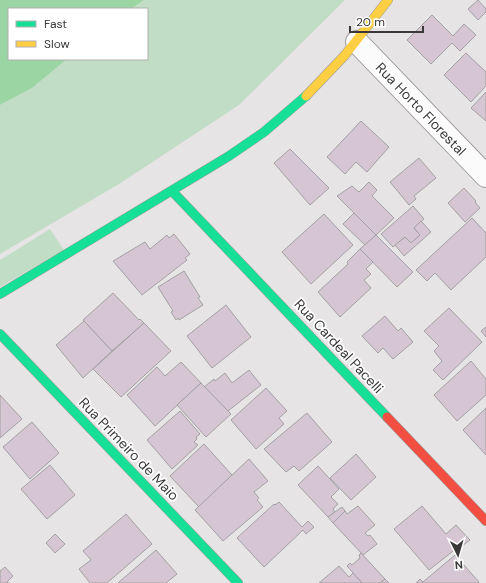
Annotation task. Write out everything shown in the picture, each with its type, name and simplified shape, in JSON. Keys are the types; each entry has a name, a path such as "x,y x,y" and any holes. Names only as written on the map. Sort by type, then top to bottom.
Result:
{"street":[{"path":"0,294 172,191 242,147 271,126 297,105 332,71 357,42 388,0"},
{"name":"Rua Horto Florestal","path":"357,42 486,176"},
{"name":"Rua Cardeal Pacelli","path":"172,191 486,521"},
{"name":"Rua Primeiro de Maio","path":"0,334 238,583"}],"shaded area":[{"path":"0,0 144,0 132,8 8,8 8,60 66,60 32,88 0,105"},
{"path":"144,0 345,0 239,105 119,184 0,254 0,105 32,88 66,60 148,60 148,8 132,8"},
{"path":"50,229 64,250 0,287 0,260"}],"building":[{"path":"478,0 486,9 486,12 478,20 468,9"},
{"path":"432,15 453,36 464,24 476,35 460,51 452,43 431,64 407,40"},
{"path":"466,53 486,72 486,86 471,102 444,75"},
{"path":"486,92 486,121 471,108"},
{"path":"361,121 389,147 367,172 356,162 345,174 327,157"},
{"path":"290,149 329,188 310,205 274,163"},
{"path":"419,158 436,178 414,196 416,199 409,205 390,182"},
{"path":"369,182 377,190 372,196 394,218 376,235 337,196 352,186 359,192"},
{"path":"464,188 476,201 475,202 480,208 465,222 448,203"},
{"path":"413,206 424,219 414,228 420,235 411,243 405,237 393,247 381,234"},
{"path":"354,213 376,235 365,245 343,224"},
{"path":"324,214 353,245 311,284 282,252"},
{"path":"472,218 486,233 486,257 451,290 435,273 427,281 416,270"},
{"path":"421,221 431,232 404,256 395,245 405,237 411,243 420,235 414,228"},
{"path":"174,234 190,254 185,258 187,260 142,295 113,261 145,242 150,249 167,235 169,238"},
{"path":"376,235 413,272 397,287 360,249"},
{"path":"360,249 373,262 366,269 371,274 364,280 371,288 340,317 318,292 348,264 347,262"},
{"path":"184,271 200,297 198,298 203,305 179,320 178,318 176,320 171,312 173,311 158,287"},
{"path":"113,293 139,320 140,319 144,323 112,351 83,320"},
{"path":"226,305 251,337 212,368 187,336"},
{"path":"449,308 482,342 443,380 433,370 442,361 434,351 439,346 424,331"},
{"path":"385,316 398,331 401,328 413,342 393,359 383,348 378,353 362,336"},
{"path":"84,321 112,351 83,378 56,345"},
{"path":"144,323 171,351 121,397 93,369"},
{"path":"486,327 486,337 481,331"},
{"path":"471,361 486,379 486,395 457,421 434,395"},
{"path":"181,362 201,383 155,426 127,395 157,367 165,376"},
{"path":"249,370 261,385 228,411 204,387 225,373 232,383"},
{"path":"201,383 231,414 206,437 177,405"},
{"path":"266,388 287,411 279,418 284,424 256,449 231,420"},
{"path":"0,395 22,419 0,438"},
{"path":"486,408 486,455 463,430"},
{"path":"180,411 200,434 196,437 197,439 194,442 198,445 172,469 147,440"},
{"path":"307,413 332,442 299,471 294,466 286,472 264,449"},
{"path":"32,422 59,453 30,479 3,447"},
{"path":"204,444 232,475 199,507 170,476"},
{"path":"356,454 376,477 351,500 330,478"},
{"path":"249,459 268,481 254,492 259,498 257,500 263,507 223,541 195,510"},
{"path":"50,465 75,495 47,519 21,489"},
{"path":"318,466 339,489 331,497 338,504 333,509 335,512 328,517 298,485"},
{"path":"279,502 302,527 308,521 314,527 306,534 303,530 264,567 237,538 274,504 275,505"},
{"path":"358,506 375,525 365,533 368,536 370,535 377,544 363,555 333,523 345,511 347,514"},
{"path":"422,506 446,534 456,525 470,540 458,549 457,548 429,570 394,529"},
{"path":"342,507 345,511 333,523 328,517"},
{"path":"126,514 152,544 107,583 90,583 79,569 91,560 83,551"},
{"path":"55,534 65,544 55,553 46,543"},
{"path":"156,550 177,574 166,583 118,583"},
{"path":"361,553 385,579 380,583 362,583 347,566 350,563 352,565 360,558 359,555"},
{"path":"455,555 479,582 416,583 420,579 423,582"},
{"path":"339,566 349,577 353,573 362,583 319,583"},
{"path":"5,567 13,576 7,582 9,583 0,583 0,571"},
{"path":"385,579 389,583 380,583"}],"traffic: fast":[{"path":"0,294 229,156 264,132 306,96"},
{"path":"172,191 387,417"},
{"path":"0,334 238,583"}],"traffic: slow":[{"path":"306,96 345,55 388,0"}],"traffic: jam":[{"path":"387,417 486,521"}]}
